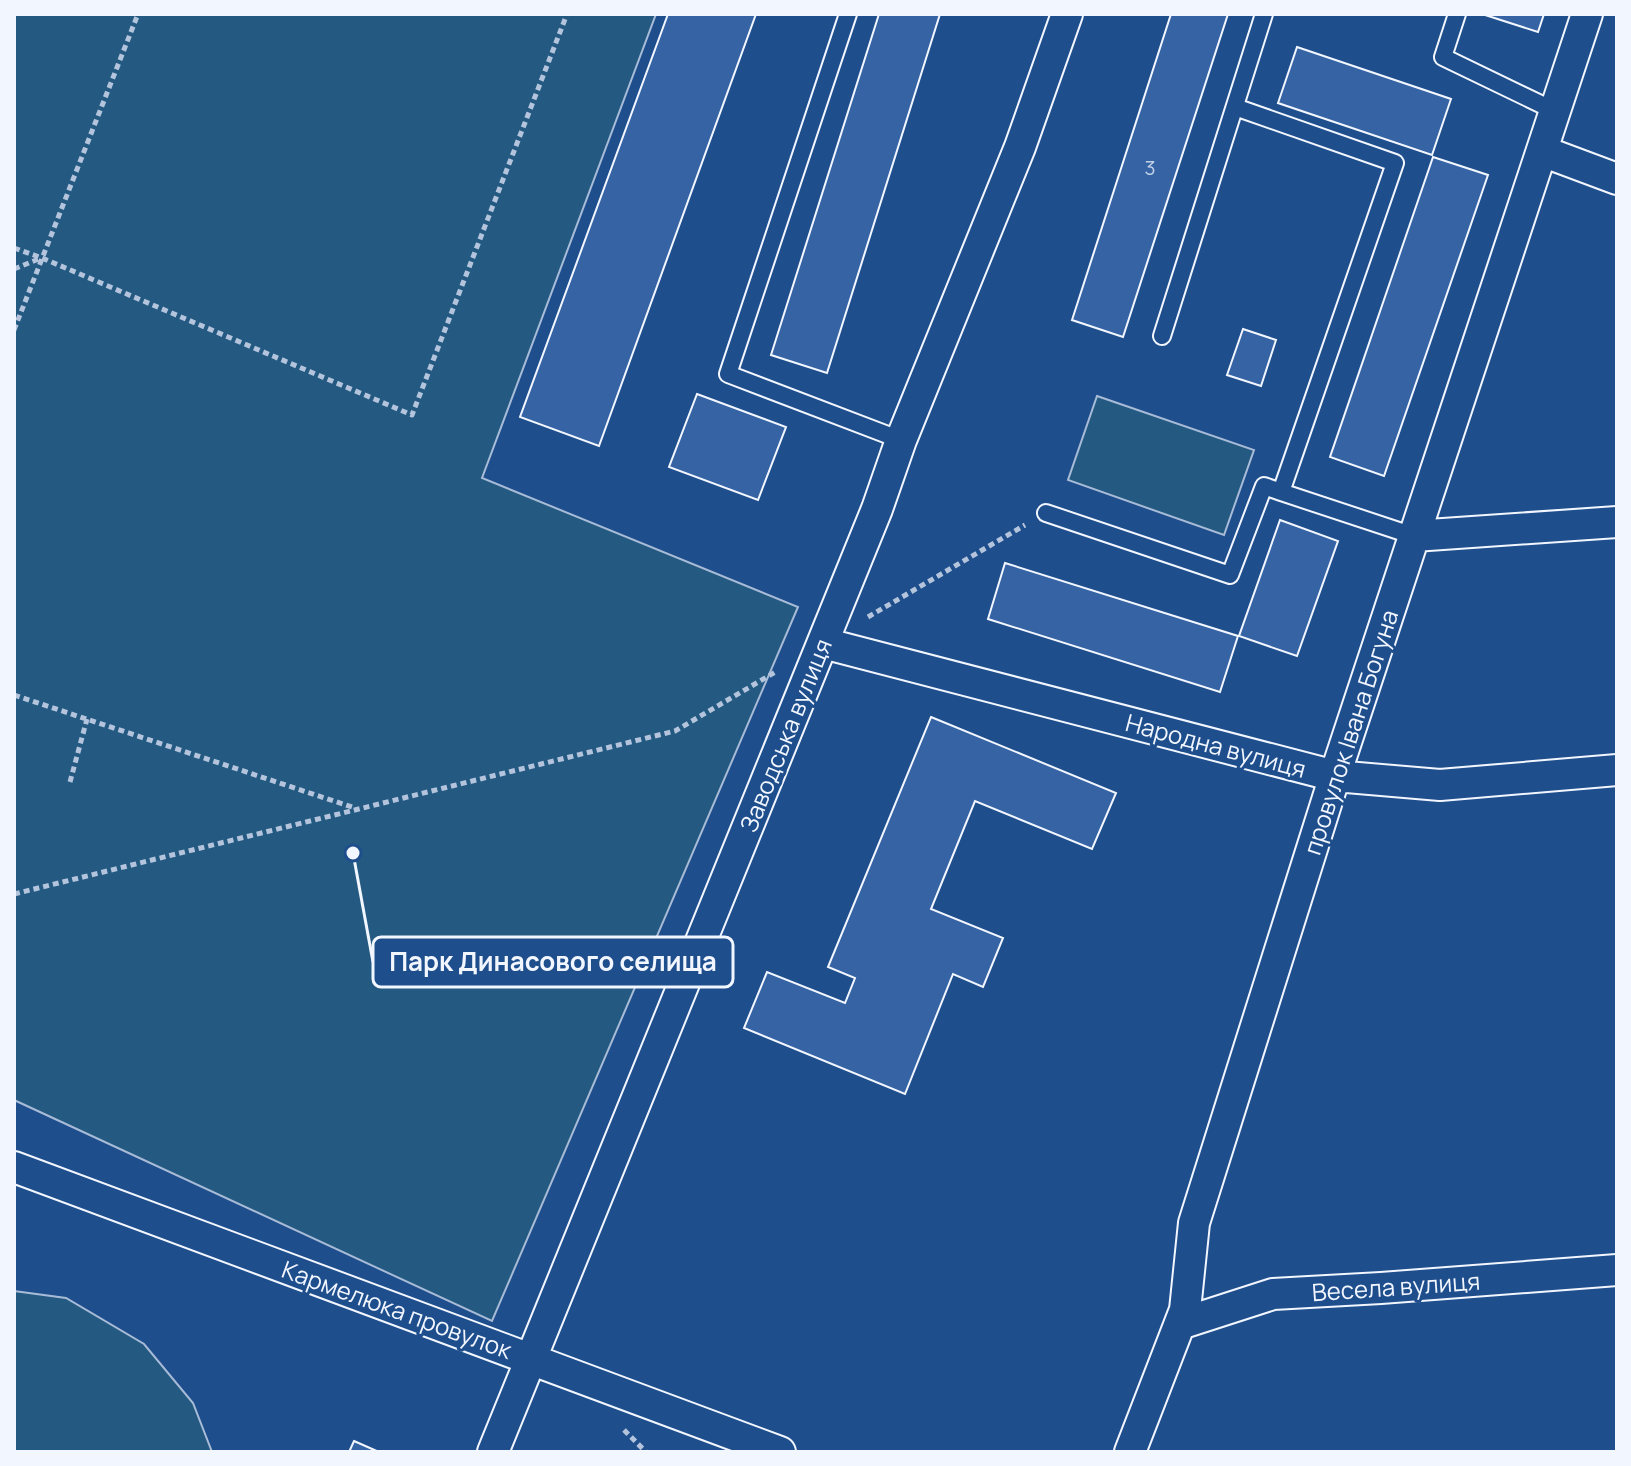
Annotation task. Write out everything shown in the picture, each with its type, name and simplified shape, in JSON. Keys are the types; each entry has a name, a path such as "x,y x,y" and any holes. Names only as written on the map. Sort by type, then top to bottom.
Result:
{"street":[{"name":"Заводська вулиця","path":"493,1452 877,509 901,440 1020,147 1067,14"},
{"name":"провулок Івана Богуна","path":"1130,1452 1185,1310 1194,1223 1335,776 1587,14"},
{"path":"1542,151 1617,179"},
{"path":"1414,536 1617,522"},
{"name":"Народна вулиця","path":"823,643 1335,776 1440,785 1617,770"},
{"name":"Кармелюка провулок","path":"14,1167 780,1452"},
{"name":"Весела вулиця","path":"1180,1324 1273,1294 1617,1270"}],"lane":[{"path":"848,14 728,374 901,440"},
{"path":"1162,336 1264,14"},
{"path":"1457,14 1443,57 1555,111"},
{"path":"1235,107 1395,163 1281,492"},
{"path":"1046,513 1230,575 1264,486 1414,536"}],"path":[{"path":"14,330 138,14"},
{"path":"14,248 412,415 567,14"},
{"path":"14,269 42,258"},
{"path":"14,894 675,731 1046,513"},
{"path":"14,695 357,809"},
{"path":"70,782 87,719"}],"shaded area":[{"path":"14,14 656,14 482,478 798,607 492,1321 14,1100"},
{"path":"1097,396 1254,450 1224,535 1068,480"},
{"path":"14,1291 66,1298 144,1344 193,1403 212,1452 14,1452"}],"building":[{"path":"668,14 756,14 599,446 520,417"},
{"path":"879,14 940,14 827,373 771,355"},
{"path":"1171,14 1228,14 1123,337 1072,320"},
{"path":"1482,14 1544,14 1538,32"},
{"path":"1297,47 1451,99 1432,155 1278,103"},
{"path":"1433,157 1488,175 1384,476 1330,457"},
{"path":"1243,329 1276,340 1261,386 1227,375"},
{"path":"697,394 786,427 758,500 669,467"},
{"path":"1280,520 1338,541 1297,656 1239,636"},
{"path":"1005,563 1238,636 1220,692 988,619"},
{"path":"931,717 1116,793 1092,849 975,801 931,909 1003,938 983,987 953,974 905,1094 744,1028 767,972 845,1003 855,978 828,967"},
{"path":"354,1441 379,1452 349,1452"}],"place":[{"name":"Парк Динасового селища","path":"353,853"}]}
